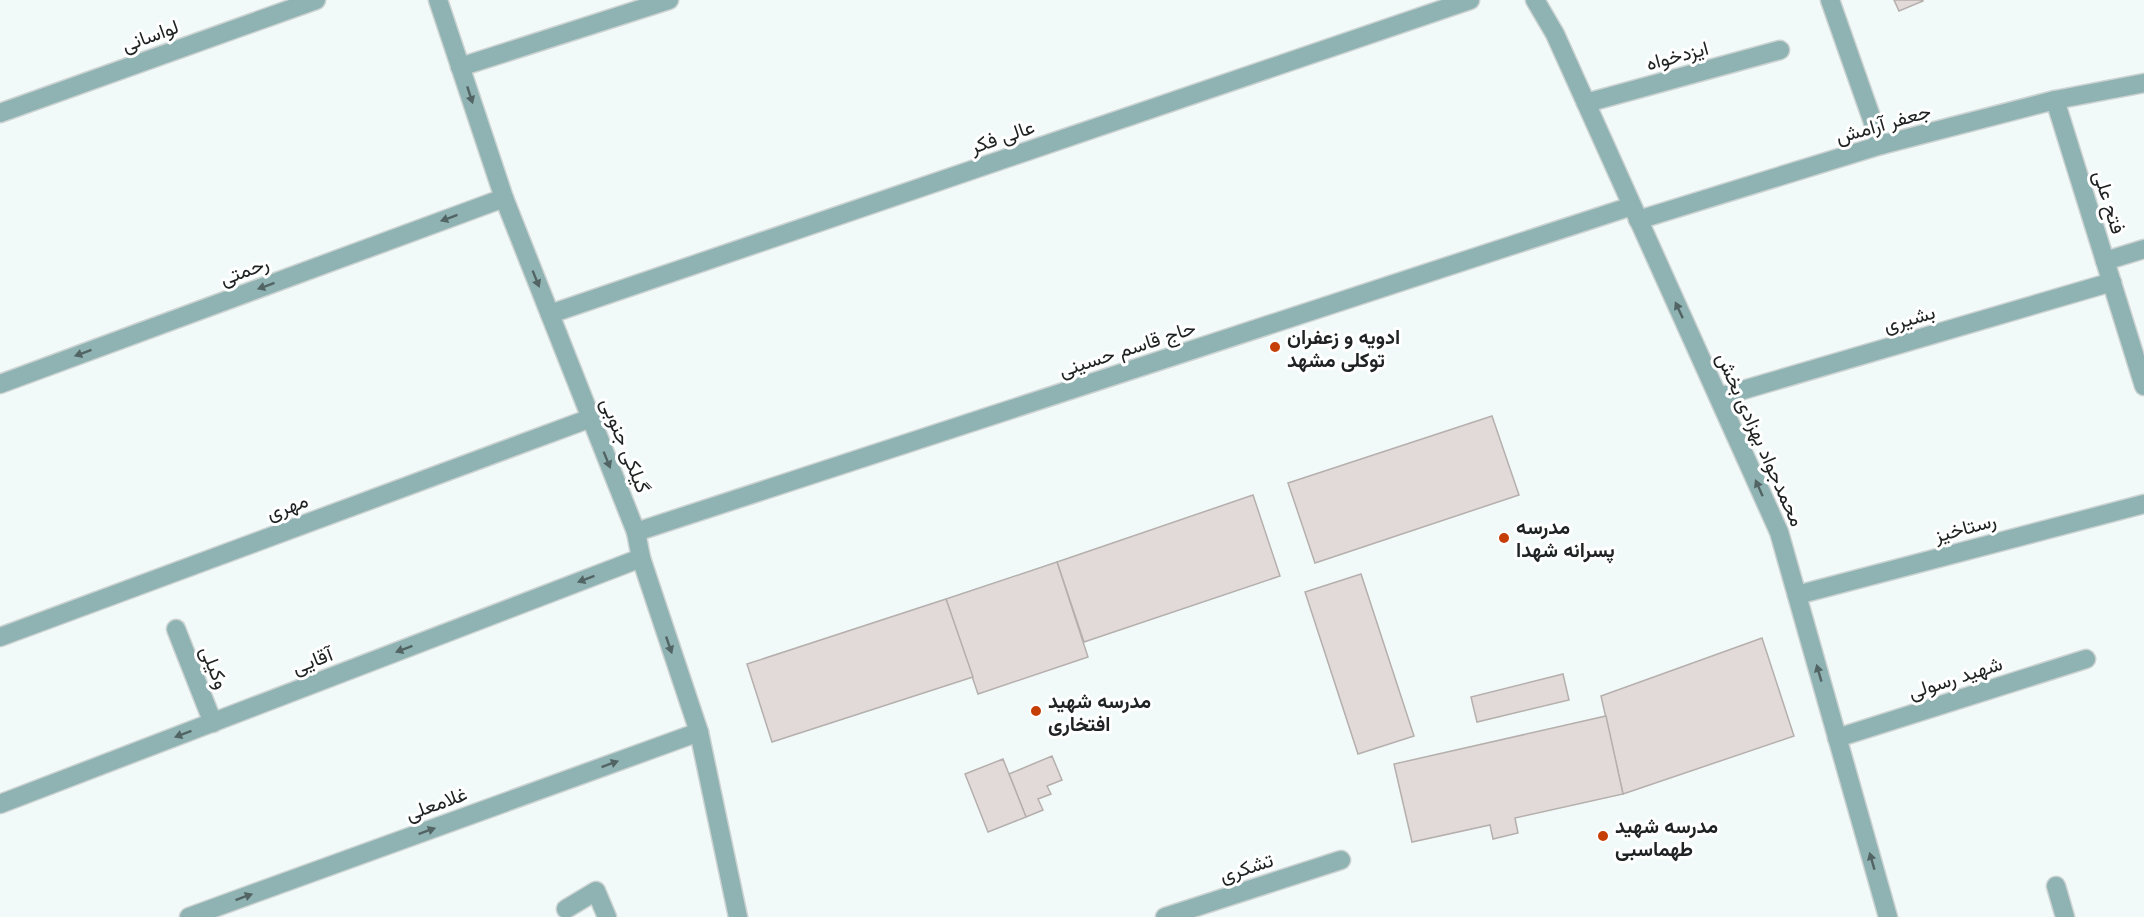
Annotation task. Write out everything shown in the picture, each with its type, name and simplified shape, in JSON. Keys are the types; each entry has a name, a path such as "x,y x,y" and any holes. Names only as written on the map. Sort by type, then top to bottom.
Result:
{"street":[{"name":"لواسانی","path":"0,113 316,0"},
{"name":"گیلکی جنوبی","path":"438,0 504,198 636,532 641,558 699,732 738,917"},
{"path":"460,67 669,0"},
{"name":"عالی فکر","path":"550,314 1470,0"},
{"name":"محمدجواد بهزادی بخش","path":"1535,0 1555,34 1779,532 1888,917"},
{"path":"1830,0 1881,145"},
{"name":"ایزدخواه","path":"1586,103 1780,50"},
{"name":"جعفر آرامش","path":"1635,213 2055,100 2144,83"},
{"name":"فتح علی","path":"2055,100 2144,386"},
{"name":"رحمتی","path":"0,384 504,198"},
{"name":"حاج قاسم حسینی","path":"636,532 1635,213"},
{"path":"2105,261 2144,249"},
{"name":"بشیری","path":"1719,397 2112,282"},
{"name":"مهری","path":"0,637 591,418"},
{"name":"رستاخیز","path":"1797,595 2144,504"},
{"name":"آقایی","path":"0,804 641,558"},
{"name":"وکیلی","path":"176,629 213,723"},
{"name":"شهید رسولی","path":"1837,738 2086,659"},
{"name":"غلامعلی","path":"189,917 699,732"},
{"name":"تشکری","path":"1165,917 1341,860"},
{"path":"2056,886 2066,917"},
{"path":"566,909 596,891 607,917"}],"building":[{"path":"1894,0 1923,0 1923,1 1899,11"},
{"path":"1492,416 1519,495 1315,563 1288,483"},
{"path":"1253,495 1280,576 1084,642 1057,562"},
{"path":"1057,562 1088,657 978,694 946,599"},
{"path":"1361,574 1414,736 1358,754 1305,592"},
{"path":"946,599 973,677 772,742 747,664"},
{"path":"1762,638 1794,736 1623,794 1601,696"},
{"path":"1563,674 1569,700 1477,722 1471,697"},
{"path":"1606,716 1623,794 1515,818 1518,833 1493,839 1490,825 1412,842 1394,764"},
{"path":"1052,756 1062,780 1047,786 1051,794 1038,799 1043,810 1026,817 1009,774"},
{"path":"1003,759 1026,817 988,832 965,774"}],"place":[{"name":"ادویه و زعفران توکلی مشهد","path":"1275,347"},
{"name":"مدرسه پسرانه شهدا","path":"1504,538"},
{"name":"مدرسه شهید افتخاری","path":"1036,711"},
{"name":"مدرسه شهید طهماسبی","path":"1603,836"}]}
